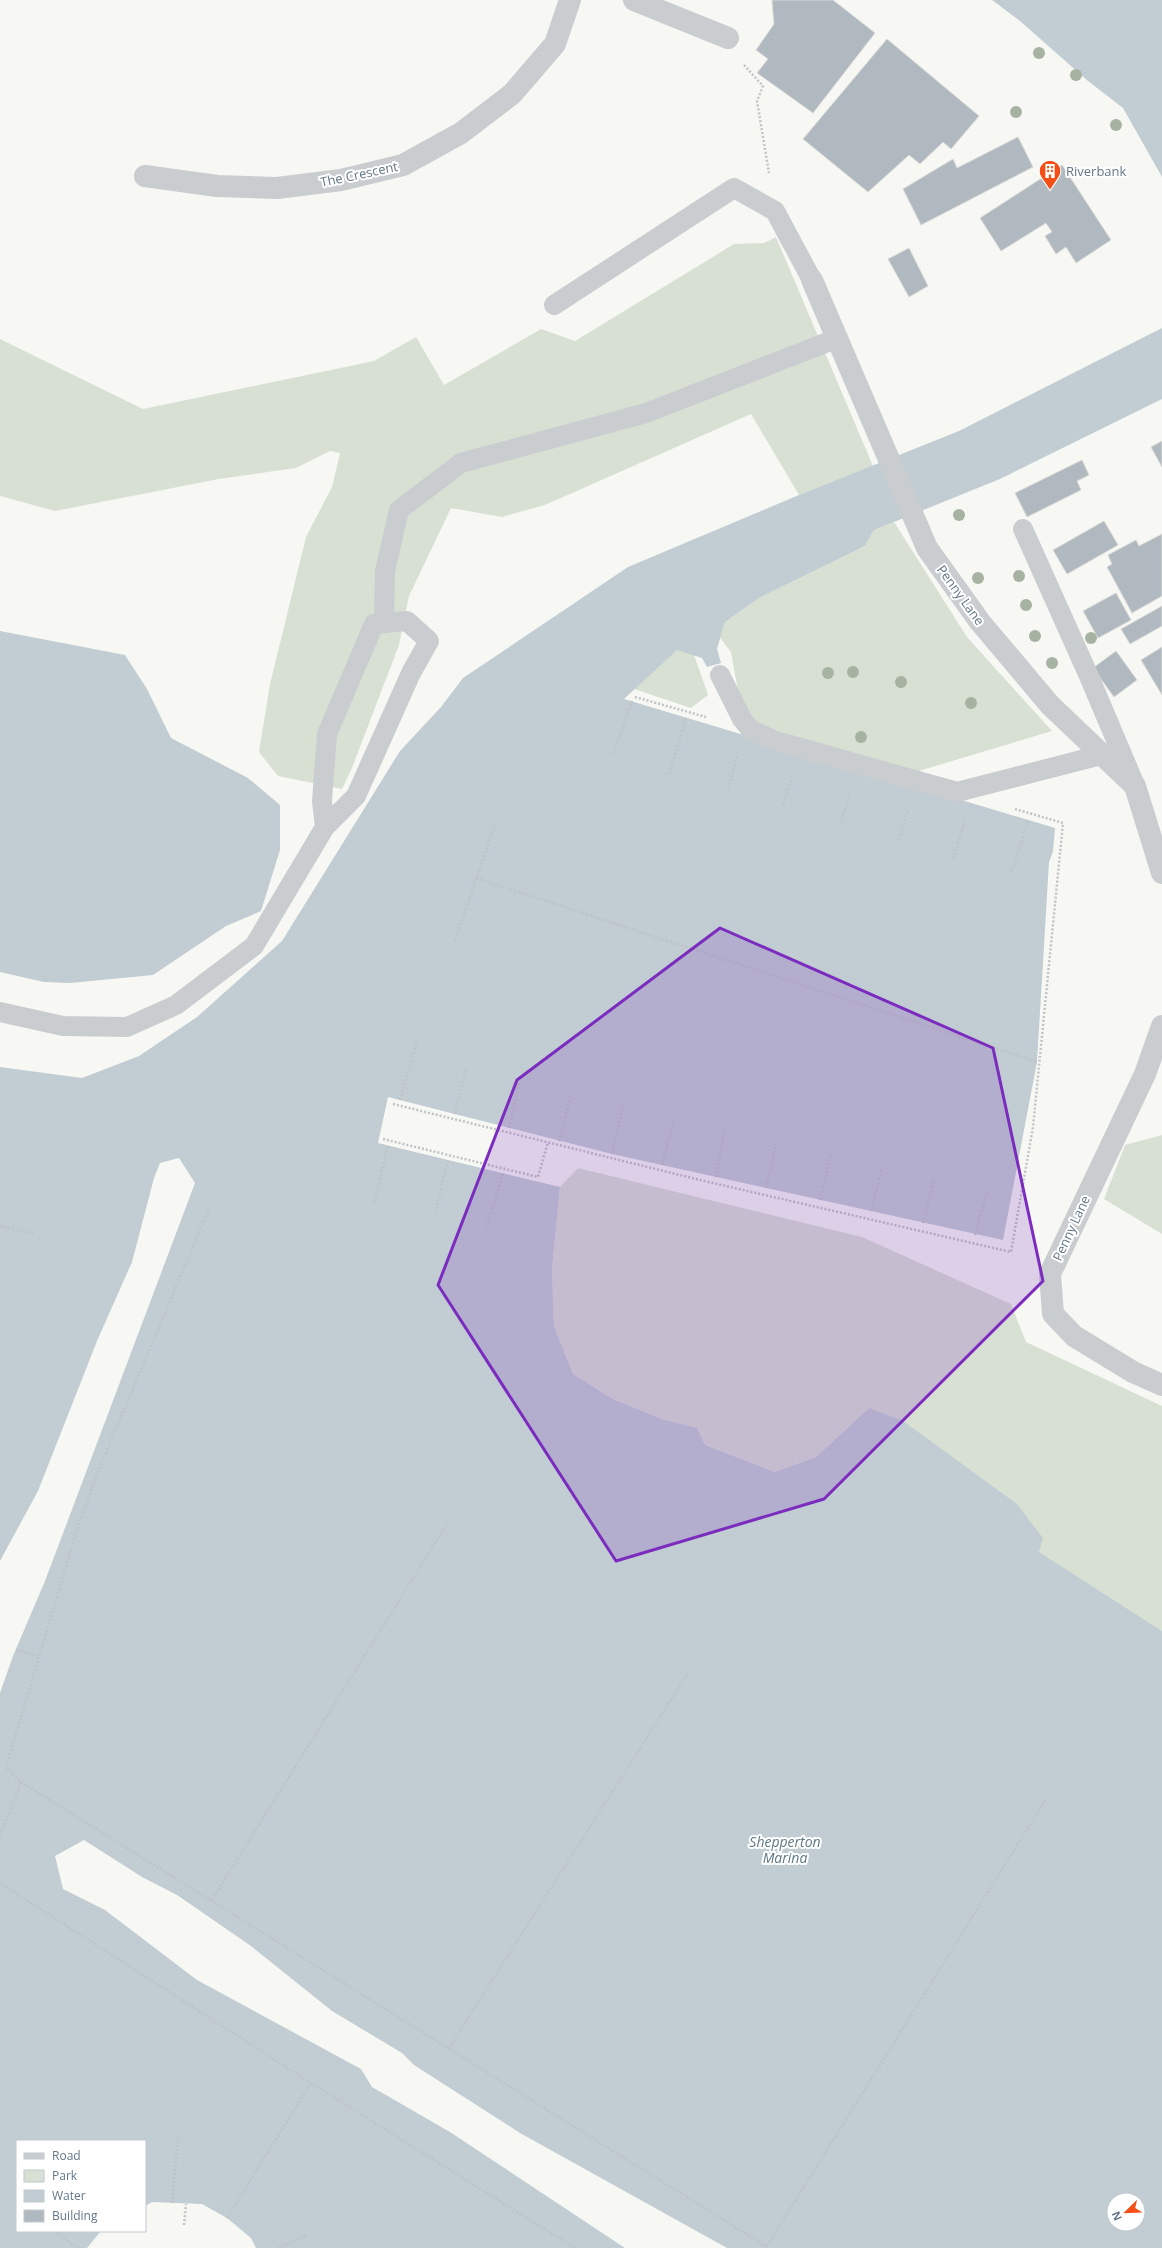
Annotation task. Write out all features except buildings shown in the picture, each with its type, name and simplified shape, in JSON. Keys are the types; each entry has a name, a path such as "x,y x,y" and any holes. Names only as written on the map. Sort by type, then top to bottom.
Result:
{"street":[{"name":"The Crescent","path":"145,176 217,186 277,188 341,180 403,165 461,133 512,94 555,44 570,0"},
{"path":"634,0 728,38"},
{"name":"Penny Lane","path":"812,280 927,548 980,622 1050,705 1135,786"},
{"path":"1135,786 1162,873"},
{"name":"Penny Lane","path":"1162,1026 1145,1074 1050,1274 1053,1314 1074,1336 1133,1372 1162,1385"}],"lane":[{"path":"554,305 734,188 775,211 812,280"},
{"path":"384,623 385,571 399,510 461,463 646,413 838,338"},
{"path":"1023,529 1088,674 1135,786"},
{"path":"0,1012 63,1026 127,1027 176,1005 254,946 325,827 356,796 411,673 429,641 407,621 374,624 327,734 322,801 325,827"},
{"path":"720,674 742,719 751,730 776,741 957,792 1101,755"}],"path":[{"path":"998,0 1004,5"},
{"path":"728,38 732,52 763,86 757,101 775,211"},
{"path":"635,698 751,730"},
{"path":"613,754 632,701"},
{"path":"669,774 686,718"},
{"path":"728,789 737,755"},
{"path":"840,825 851,790"},
{"path":"899,840 908,806"},
{"path":"393,1104 700,1180 1012,1252 1033,1127 1063,823 1010,808"},
{"path":"953,859 966,817"},
{"path":"1010,876 1028,820"},
{"path":"455,940 494,825"},
{"path":"476,878 1037,1062"},
{"path":"400,1100 417,1040"},
{"path":"454,1114 467,1068"},
{"path":"509,1128 520,1081"},
{"path":"559,1141 571,1095"},
{"path":"612,1154 623,1106"},
{"path":"662,1166 675,1115"},
{"path":"716,1177 724,1131"},
{"path":"383,1139 538,1177 548,1142"},
{"path":"766,1188 777,1141"},
{"path":"374,1203 388,1146"},
{"path":"820,1200 831,1155"},
{"path":"435,1213 448,1160"},
{"path":"871,1211 882,1168"},
{"path":"486,1229 503,1172"},
{"path":"923,1223 934,1180"},
{"path":"975,1235 987,1192"},
{"path":"210,1210 101,1464 78,1526 6,1767 22,1782 766,2247 1046,1799"},
{"path":"0,1226 34,1234"},
{"path":"212,1900 448,1522"},
{"path":"16,1650 39,1656"},
{"path":"448,2048 688,1673"},
{"path":"0,1836 22,1782"},
{"path":"0,1883 311,2083 575,2248"},
{"path":"227,2218 311,2083"},
{"path":"172,2203 178,2137"},
{"path":"184,2225 186,2204"},
{"path":"55,2232 78,2248"},
{"path":"279,2248 306,2235"},
{"path":"566,2248 568,2244"}],"highlighted area":[{"path":"720,928 993,1048 1043,1281 824,1499 616,1561 438,1285 517,1080"}],"green space":[{"path":"776,237 873,466 799,495 751,414 545,505 502,517 451,508 409,596 399,645 352,768 342,789 278,776 259,752 270,684 306,537 332,487 340,453 330,451 296,468 219,479 55,511 0,496 0,339 143,409 374,361 416,337 444,385 541,329 575,341 734,244 764,243"},
{"path":"894,522 967,637 1052,731 909,774 757,724 738,691 731,652 720,638 725,622 759,598 865,546 874,530"},
{"path":"677,649 694,655 708,695 691,708 634,689"},
{"path":"1162,1135 1162,1234 1104,1199 1125,1145"},
{"path":"578,1168 862,1237 1011,1304 1026,1342 1162,1406 1162,1631 1038,1552 1016,1503 955,1459 869,1408 816,1457 775,1472 705,1445 697,1428 662,1419 613,1399 573,1374 554,1326 552,1269 560,1187"}],"water":[{"path":"992,0 1162,0 1162,177 1123,108 1088,81 1020,21"},
{"name":"Shepperton Marina","path":"1162,328 1162,399 1000,479 874,530 865,546 759,598 725,622 717,649 721,663 707,667 702,658 677,650 624,699 1055,828 1053,851 1049,862 1037,1062 1003,1240 612,1154 388,1097 378,1143 560,1187 552,1269 554,1326 573,1374 613,1399 662,1419 697,1428 705,1445 775,1472 816,1457 869,1408 903,1421 1016,1503 1043,1538 1039,1552 1162,1631 1162,2248 727,2248 520,2133 414,2065 402,2053 332,2011 251,1946 177,1895 142,1877 84,1840 55,1856 63,1889 105,1910 197,1980 361,2069 372,2087 450,2132 625,2248 206,2248 202,2230 172,2223 121,2248 0,2248 0,1693 13,1656 45,1581 195,1183 179,1158 160,1163 154,1178 132,1262 97,1341 38,1491 0,1561 0,1067 82,1078 139,1056 197,1017 282,941 400,751 441,707 463,678 628,567 799,495 959,431"},
{"path":"0,631 125,655 147,689 171,738 248,778 280,805 280,850 261,911 226,926 153,975 70,983 44,982 0,972"}],"pier":[{"path":"152,2202 202,2204 227,2218 251,2238 256,2248 204,2248 200,2231 172,2225 156,2231 125,2248 87,2248 100,2232 146,2232 146,2205"}],"place":[{"name":"Riverbank","path":"1050,190"}]}
